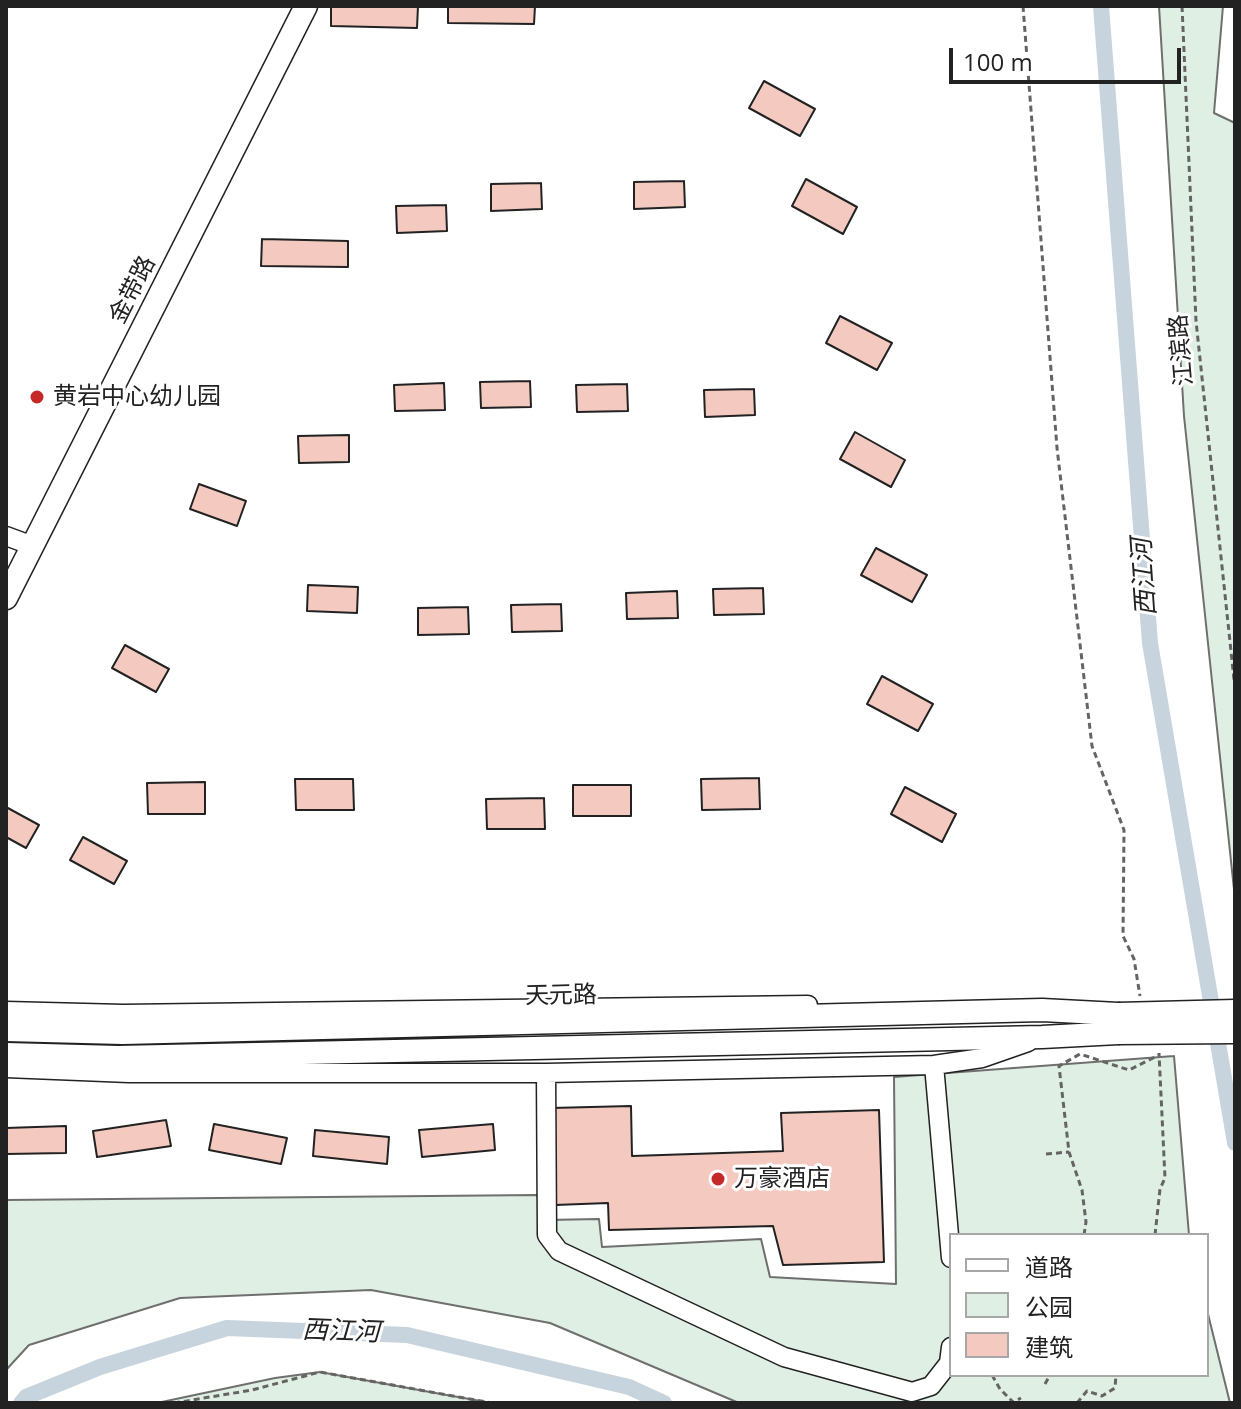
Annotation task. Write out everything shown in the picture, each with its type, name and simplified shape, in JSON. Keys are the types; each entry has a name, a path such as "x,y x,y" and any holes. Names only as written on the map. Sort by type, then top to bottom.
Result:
{"main road":[{"name":"金带路","path":"6,598 306,6"},
{"name":"天元路","path":"6,1030 123,1033 1042,1010 1118,1023"},
{"path":"6,1054 118,1057 1042,1037 1118,1023 1235,1011"},
{"path":"1118,1023 1235,1032"}],"street":[{"path":"6,536 33,546"},
{"path":"6,1011 123,1014 982,1002 1042,1010"},
{"path":"6,1068 129,1073 546,1073 934,1065 982,1058 1042,1037"},
{"path":"934,1065 949,1235"},
{"path":"546,1073 547,1235 559,1251 784,1357 912,1392 931,1386 949,1363"}],"path":[{"path":"1023,6 1057,448 1090,731 1092,746 1124,830 1123,936 1134,959 1136,986 1141,1000"},
{"name":"江滨路","path":"1182,6 1196,321 1235,689"},
{"path":"1155,1041 1159,1055 1165,1178 1160,1189 1155,1233"},
{"path":"1084,1233 1082,1190 1069,1152 1059,1066 1080,1054 1129,1070 1159,1055"},
{"path":"1046,1154 1069,1152"},
{"path":"174,1403 252,1390 320,1372 492,1403"},
{"path":"993,1377 1013,1402 1021,1398"},
{"path":"1045,1384 1049,1377"},
{"path":"1077,1403 1087,1391 1102,1396 1115,1388 1116,1377"}],"green space":[{"path":"1159,6 1223,6 1214,113 1235,123 1235,899 1184,416"},
{"path":"1174,1056 1189,1233 949,1233 949,1377 1209,1377 1209,1318 1230,1403 739,1403 550,1323 371,1290 180,1298 29,1345 6,1370 6,1200 537,1195 546,1220 599,1219 602,1247 761,1239 770,1277 896,1284 894,1077"},
{"path":"320,1372 492,1403 157,1403 275,1378"}],"building":[{"path":"331,6 418,6 417,28 331,26"},
{"path":"448,6 535,6 534,24 448,23"},
{"path":"764,81 815,109 800,136 749,108"},
{"path":"806,179 857,207 843,234 792,206"},
{"path":"684,181 685,207 634,209 634,182"},
{"path":"541,183 542,209 491,211 491,184"},
{"path":"446,205 447,231 397,233 396,206"},
{"path":"262,239 348,241 348,267 261,266"},
{"path":"840,316 892,343 877,370 826,343"},
{"path":"530,381 531,407 481,408 480,382"},
{"path":"444,383 445,410 395,411 394,385"},
{"path":"627,384 628,411 577,412 576,385"},
{"path":"754,389 755,415 705,417 704,390"},
{"path":"855,432 905,460 891,487 840,459"},
{"path":"349,435 349,462 299,463 298,436"},
{"path":"199,484 246,501 237,526 190,509"},
{"path":"876,548 927,575 912,602 861,575"},
{"path":"308,585 358,587 357,613 307,611"},
{"path":"763,588 764,614 714,615 713,589"},
{"path":"677,591 678,618 627,619 626,593"},
{"path":"561,604 562,631 512,632 511,605"},
{"path":"468,607 469,634 418,635 418,608"},
{"path":"125,645 169,669 156,692 112,668"},
{"path":"882,676 933,704 918,731 867,704"},
{"path":"759,778 760,809 702,810 701,779"},
{"path":"295,779 353,779 354,810 296,810"},
{"path":"205,782 205,814 148,814 147,783"},
{"path":"573,785 631,785 631,816 573,816"},
{"path":"905,787 956,814 942,842 891,814"},
{"path":"544,798 545,829 487,829 486,799"},
{"path":"6,807 39,825 26,848 6,837"},
{"path":"83,837 127,861 114,884 70,860"},
{"name":"万豪酒店","path":"631,1106 632,1156 783,1151 781,1113 879,1110 884,1262 783,1265 773,1226 609,1230 608,1203 555,1205 551,1108"},
{"path":"166,1120 171,1146 97,1157 93,1131"},
{"path":"214,1124 287,1138 281,1164 209,1150"},
{"path":"493,1124 495,1150 422,1157 419,1130"},
{"path":"66,1126 66,1153 6,1154 6,1128"},
{"path":"315,1130 389,1137 387,1164 313,1156"}],"waterway":[{"name":"西江河","path":"1101,6 1150,643 1235,1143"},
{"name":"西江河","path":"21,1403 26,1397 100,1367 227,1328 407,1335 629,1387 664,1403"}],"place":[{"name":"黄岩中心幼儿园","path":"37,397"},
{"name":"万豪酒店","path":"718,1179"}]}
